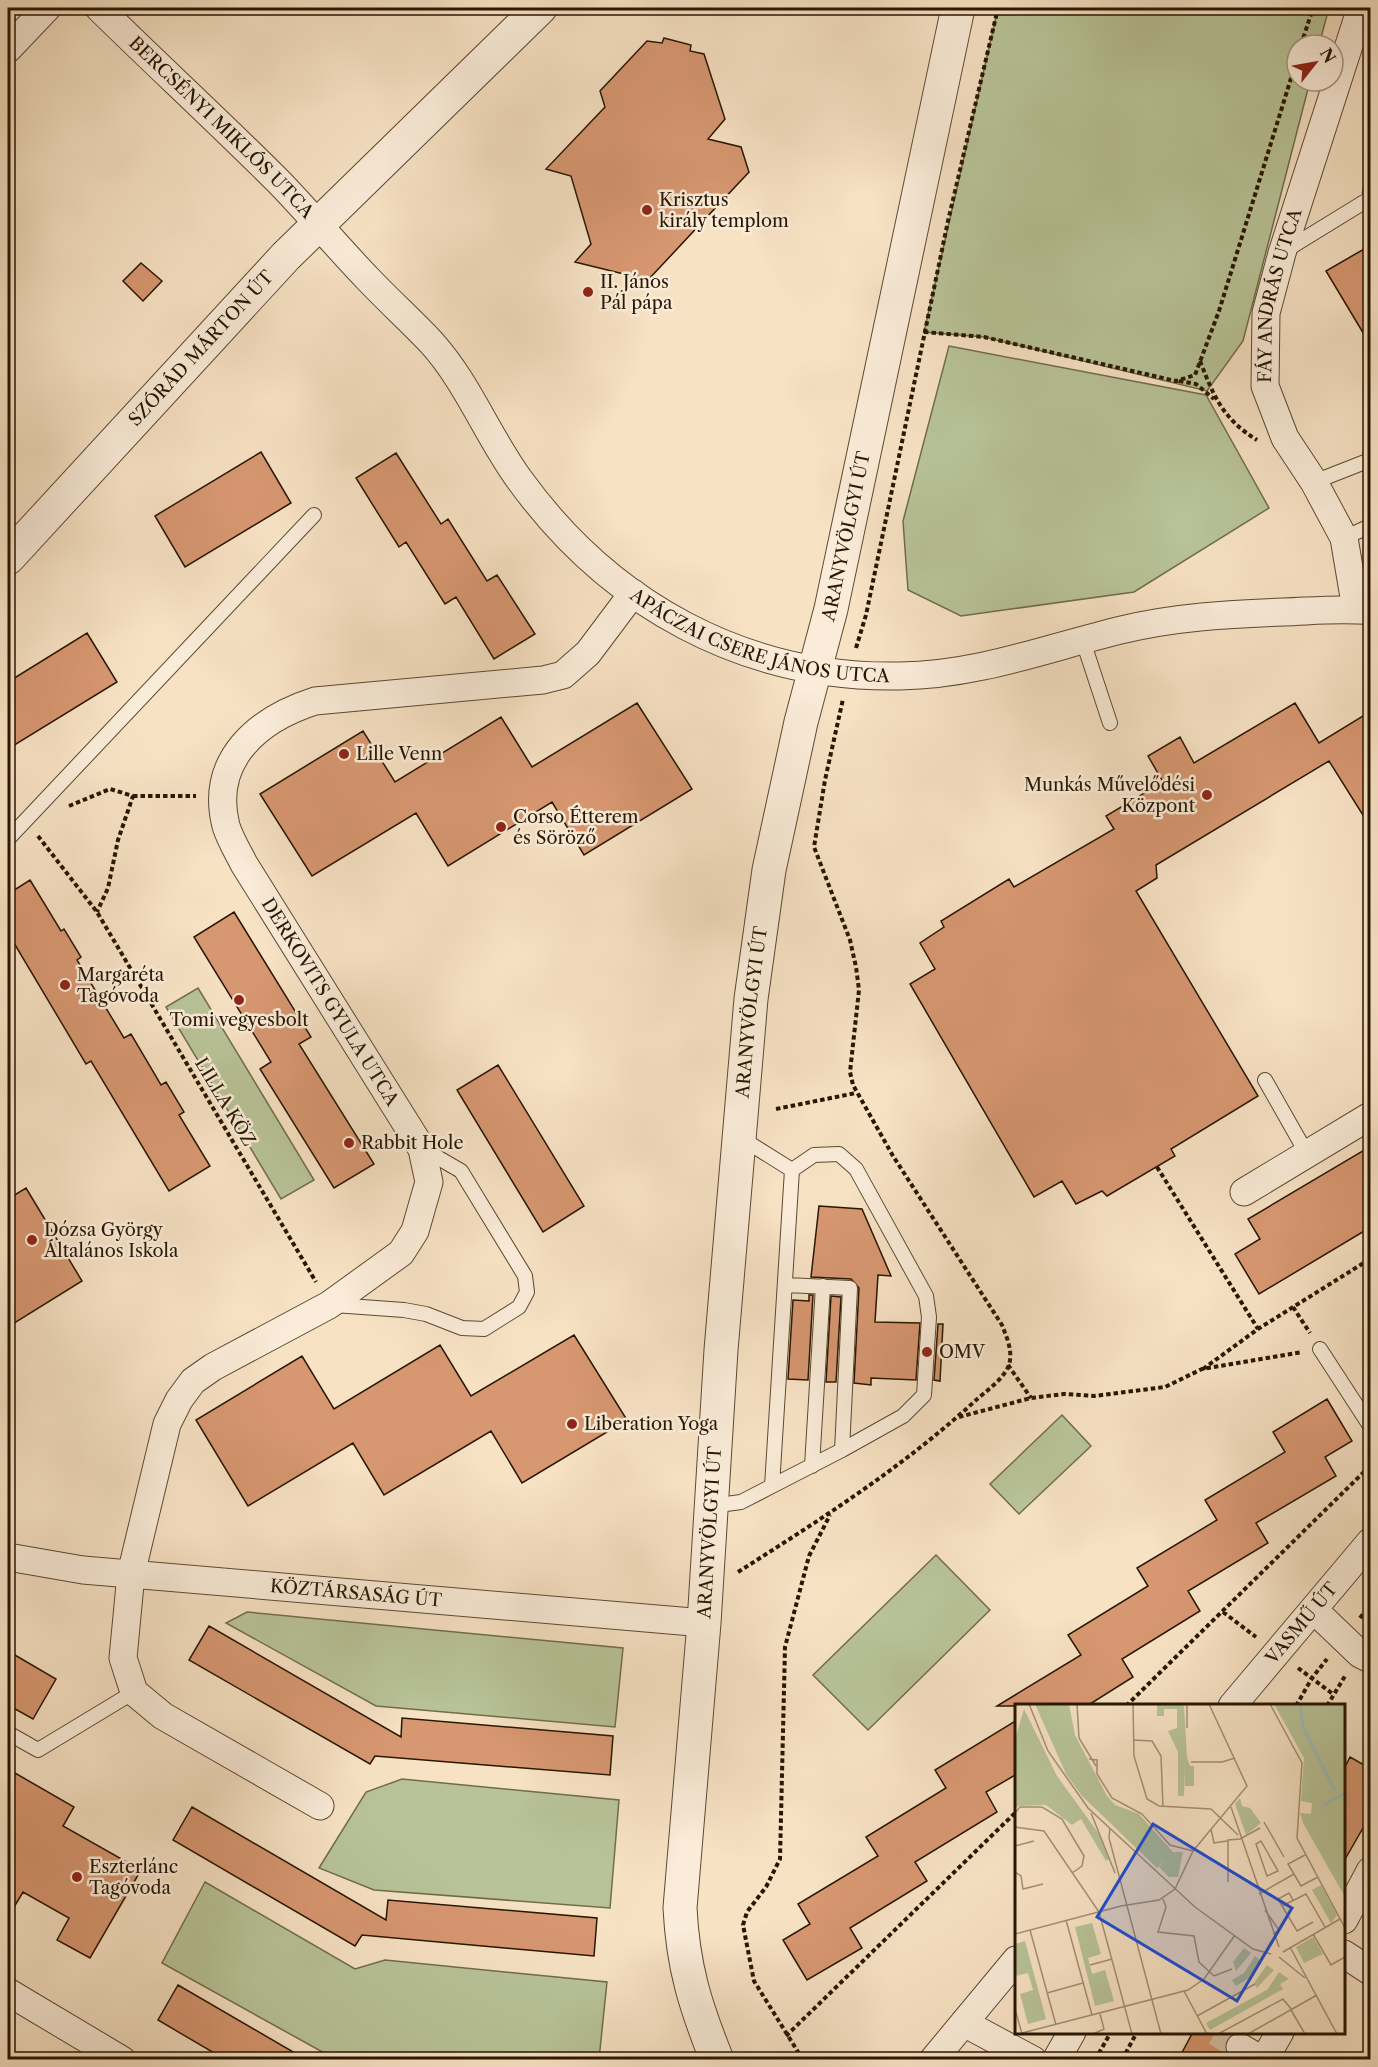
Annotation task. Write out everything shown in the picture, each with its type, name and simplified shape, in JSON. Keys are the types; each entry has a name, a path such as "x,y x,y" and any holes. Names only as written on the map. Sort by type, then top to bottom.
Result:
{"street":[{"path":"8,49 47,8"},
{"name":"BERCSÉNYI MIKLÓS UTCA","path":"99,8 279,183 318,224"},
{"name":"SZÓRÁD MÁRTON ÚT","path":"401,144 516,8"},
{"name":"SZÓRÁD MÁRTON ÚT","path":"8,558 318,224 540,8"},
{"name":"ARANYVÖLGYI ÚT","path":"730,2060 711,2046 682,1952 680,1908 751,999 769,870 831,609 958,8"},
{"name":"FÁY ANDRÁS UTCA","path":"1361,8 1282,253 1266,313 1265,386 1286,438 1314,482 1344,538 1363,610"},
{"name":"APÁCZAI CSERE JÁNOS UTCA","path":"318,224 434,345 518,478 553,521 589,559 633,593 684,626 726,647 815,670 898,676 963,672 1024,658 1124,629 1204,615 1363,610"},
{"name":"DERKOVITS GYULA UTCA","path":"134,1692 123,1658 131,1574 167,1424 179,1400 193,1381 213,1367 329,1305 401,1253 410,1238 429,1182 422,1149 244,864 226,826 224,797 230,760 265,724 289,710 335,699 543,680 564,675 588,653 633,593"},
{"path":"1244,1192 1371,1116"},
{"name":"VASMŰ ÚT","path":"1234,1704 1371,1542"},
{"name":"KÖZTÁRSASÁG ÚT","path":"8,1557 39,1564 131,1574 704,1623"},
{"path":"1314,1610 1360,1654 1371,1659"},
{"path":"134,1692 163,1716 320,1806"},
{"path":"1345,1918 1371,1871"},
{"path":"1345,1955 1371,1971"},
{"path":"933,2060 1015,1962"},
{"path":"8,1992 122,2060"},
{"path":"920,2060 964,2023"},
{"path":"964,2023 1033,2060"},
{"path":"1056,2060 1071,2034"},
{"path":"1255,2055 1278,2034"}],"lane":[{"path":"1282,253 1369,199 1371,192"},
{"path":"1314,482 1371,460"},
{"path":"8,839 314,515"},
{"path":"1344,538 1371,526"},
{"path":"1083,641 1110,723"},
{"path":"1264,1080 1307,1154"},
{"path":"741,1138 792,1170"},
{"path":"329,1305 404,1310 426,1314 462,1328 484,1329 519,1307 527,1292 525,1276 461,1172 422,1149"},
{"path":"711,1506 741,1502 812,1466 903,1416 924,1395 929,1317 926,1296 856,1169 839,1154 814,1155 792,1170"},
{"path":"772,1486 792,1170"},
{"path":"786,1285 850,1288 842,1450"},
{"path":"812,1466 823,1286"},
{"path":"1320,1349 1371,1426"},
{"path":"8,1733 38,1750 134,1692"}],"path":[{"path":"731,1576 831,1514 958,1417 999,1380 1008,1365 1010,1347 1002,1325 893,1156 856,1094 850,1072 859,990 856,967 850,940 814,847 825,780 849,673 866,615 924,332 998,8"},
{"path":"1305,33 1313,8"},
{"path":"1176,381 1194,375 1219,312 1287,93"},
{"path":"924,332 984,337 1196,384 1214,400 1238,429 1257,441"},
{"path":"1200,361 1214,400"},
{"path":"26,820 110,789 134,796 224,797"},
{"path":"97,912 108,888 118,840 134,796"},
{"name":"LILLA KÖZ","path":"26,820 97,912 329,1305"},
{"path":"776,1109 856,1094"},
{"path":"1157,1167 1258,1329"},
{"path":"958,1417 1031,1398 1064,1394 1094,1396 1166,1387 1202,1369 1258,1329 1371,1259"},
{"path":"1202,1369 1320,1349 1293,1307"},
{"path":"1008,1365 1031,1398"},
{"path":"1128,1704 1371,1466"},
{"path":"802,2060 754,1981 743,1925 747,1912 766,1887 780,1859 785,1647 808,1556 831,1514"},
{"path":"786,2036 1015,1814"},
{"path":"1095,2060 1110,2034"},
{"path":"1122,2060 1136,2034"}],"green space":[{"path":"998,8 1329,8 1322,33 1285,33 1285,93 1307,93 1243,341 1207,391 984,337 924,332"},
{"path":"949,346 1206,395 1269,508 1134,592 961,616 908,590 903,521"},
{"path":"198,988 314,1180 281,1199 166,1007"},
{"path":"1062,1415 1091,1446 1019,1514 990,1484"},
{"path":"936,1555 990,1610 868,1730 813,1675"},
{"path":"247,1612 623,1648 615,1727 376,1706 226,1623"},
{"path":"402,1779 619,1800 610,1908 374,1890 319,1868 366,1792"},
{"path":"205,1882 355,1969 385,1960 607,1982 599,2059 335,2059 162,1963"}],"building":[{"name":"Krisztus király templom","path":"664,38 691,45 690,51 704,54 725,119 708,139 741,147 749,172 648,280 575,262 591,244 571,176 546,169 605,107 600,91 647,41 662,43"},
{"path":"1371,245 1371,346 1326,271"},
{"path":"141,263 162,281 143,301 123,281"},
{"path":"261,452 291,503 185,567 155,516"},
{"path":"396,453 441,524 448,519 487,581 497,575 535,634 494,659 456,597 445,604 406,542 399,547 356,478"},
{"path":"87,633 117,682 8,749 8,682"},
{"path":"637,703 692,789 584,855 552,802 448,866 416,813 312,876 260,794 363,731 395,782 501,717 532,767"},
{"path":"1295,703 1319,743 1371,711 1371,828 1329,761 1156,865 1157,878 1136,891 1258,1096 1171,1149 1175,1156 1107,1196 1102,1191 1076,1204 1062,1181 1034,1197 910,984 935,969 920,943 944,927 941,921 1009,879 1014,887 1114,829 1106,816 1163,782 1148,756 1180,737 1194,763"},
{"name":"Margaréta Tagóvoda","path":"30,880 61,931 64,929 81,957 77,960 124,1038 131,1034 161,1085 166,1082 184,1112 179,1115 210,1166 169,1191 91,1061 86,1064 8,933 8,894"},
{"path":"234,912 311,1037 299,1044 374,1164 334,1188 260,1069 271,1062 194,937"},
{"path":"498,1065 584,1206 543,1232 457,1090"},
{"path":"1371,1146 1371,1227 1259,1294 1235,1254 1260,1239 1248,1219"},
{"name":"Dózsa György Általános Iskola","path":"26,1188 82,1281 8,1327 8,1199"},
{"path":"819,1206 862,1209 891,1276 878,1275 875,1322 920,1323 916,1380 871,1378 871,1385 854,1383 859,1288 851,1279 811,1277"},
{"path":"809,1295 813,1295 808,1380 788,1379 793,1300 809,1301"},
{"path":"831,1296 841,1297 836,1382 826,1382"},
{"path":"938,1324 943,1324 940,1381 934,1380"},
{"path":"574,1335 627,1420 522,1483 491,1431 384,1495 353,1443 248,1506 196,1420 302,1356 334,1409 440,1345 471,1396"},
{"path":"1327,1399 1352,1441 1325,1457 1336,1476 1256,1523 1268,1543 1188,1591 1200,1611 1122,1659 1133,1677 1090,1704 997,1706 1081,1655 1068,1635 1148,1586 1137,1568 1217,1520 1205,1500 1285,1452 1273,1432"},
{"path":"209,1626 401,1737 402,1718 613,1736 610,1775 375,1756 370,1764 189,1660"},
{"path":"8,1651 56,1679 33,1719 8,1705"},
{"path":"1015,1721 1015,1775 986,1792 997,1812 915,1862 927,1881 850,1928 862,1948 807,1980 783,1940 810,1924 798,1904 878,1856 866,1837 946,1788 935,1770"},
{"path":"1350,1757 1371,1769 1371,1814 1345,1859 1345,1767"},
{"name":"Eszterlánc Tagóvoda","path":"8,1769 74,1807 63,1826 141,1870 90,1958 57,1940 69,1918 23,1892 8,1917"},
{"path":"192,1807 386,1920 388,1900 597,1918 594,1956 362,1935 355,1946 173,1840"},
{"path":"178,1985 307,2060 226,2060 158,2020"},
{"path":"1192,2034 1233,2034 1224,2046 1231,2060 1178,2060"}],"tunnel":[{"path":"1219,2034 1240,2047"}],"place":[{"name":"Krisztus király templom","path":"647,210"},
{"name":"II. János Pál pápa","path":"588,292"},
{"name":"Lille Venn","path":"344,754"},
{"name":"Munkás Művelődési Központ","path":"1207,795"},
{"name":"Corso Étterem és Söröző","path":"501,827"},
{"name":"Margaréta Tagóvoda","path":"65,985"},
{"name":"Tomi vegyesbolt","path":"239,1000"},
{"name":"Rabbit Hole","path":"349,1143"},
{"name":"Dózsa György Általános Iskola","path":"32,1240"},
{"name":"OMV","path":"927,1352"},
{"name":"Liberation Yoga","path":"572,1424"},
{"name":"Eszterlánc Tagóvoda","path":"77,1877"}]}
